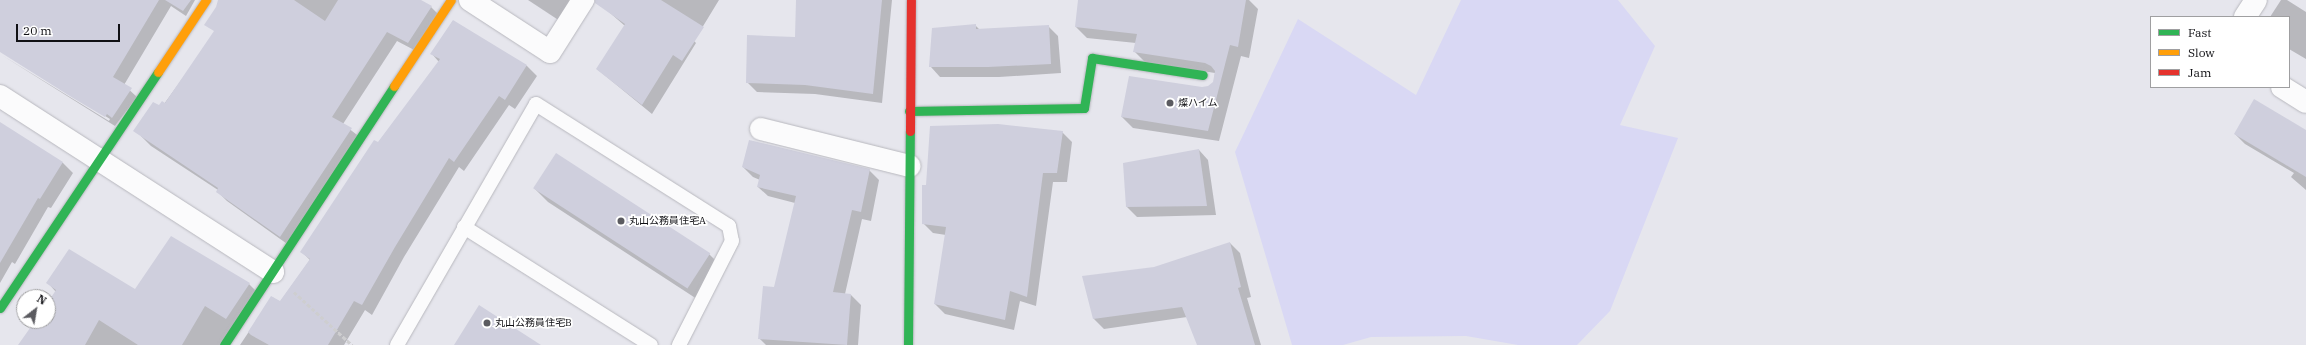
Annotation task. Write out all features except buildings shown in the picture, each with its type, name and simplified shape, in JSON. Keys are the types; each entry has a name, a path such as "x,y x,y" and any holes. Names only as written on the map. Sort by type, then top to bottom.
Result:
{"street":[{"path":"0,308 206,0"},
{"path":"224,345 451,0"},
{"path":"470,0 550,52 583,0"},
{"path":"908,345 911,0"},
{"path":"2246,16 2256,0"},
{"path":"909,111 1084,108 1092,58 1204,75"},
{"path":"2284,88 2306,102"},
{"path":"0,96 99,158 273,272"},
{"path":"760,129 909,166"}],"lane":[{"path":"396,345 536,104 729,226 732,241 679,345"},
{"path":"464,228 651,345"}],"path":[{"path":"273,272 352,345"}],"shaded area":[{"path":"1461,0 1618,0 1655,46 1620,125 1678,138 1610,311 1577,345 1518,345 1466,336 1371,337 1343,345 1292,345 1235,152 1298,19 1416,95"}],"traffic: fast":[{"path":"909,111 1084,108 1092,58 1203,75"},
{"path":"0,308 158,72"},
{"path":"224,345 394,86"},
{"path":"908,345 910,131"}],"traffic: slow":[{"path":"158,72 206,0"},
{"path":"394,86 451,0"}],"traffic: jam":[{"path":"910,131 911,0"}],"place":[{"name":"燦ハイム","path":"1170,103"},
{"name":"丸山公務員住宅A","path":"621,221"},
{"name":"丸山公務員住宅B","path":"487,323"}]}
